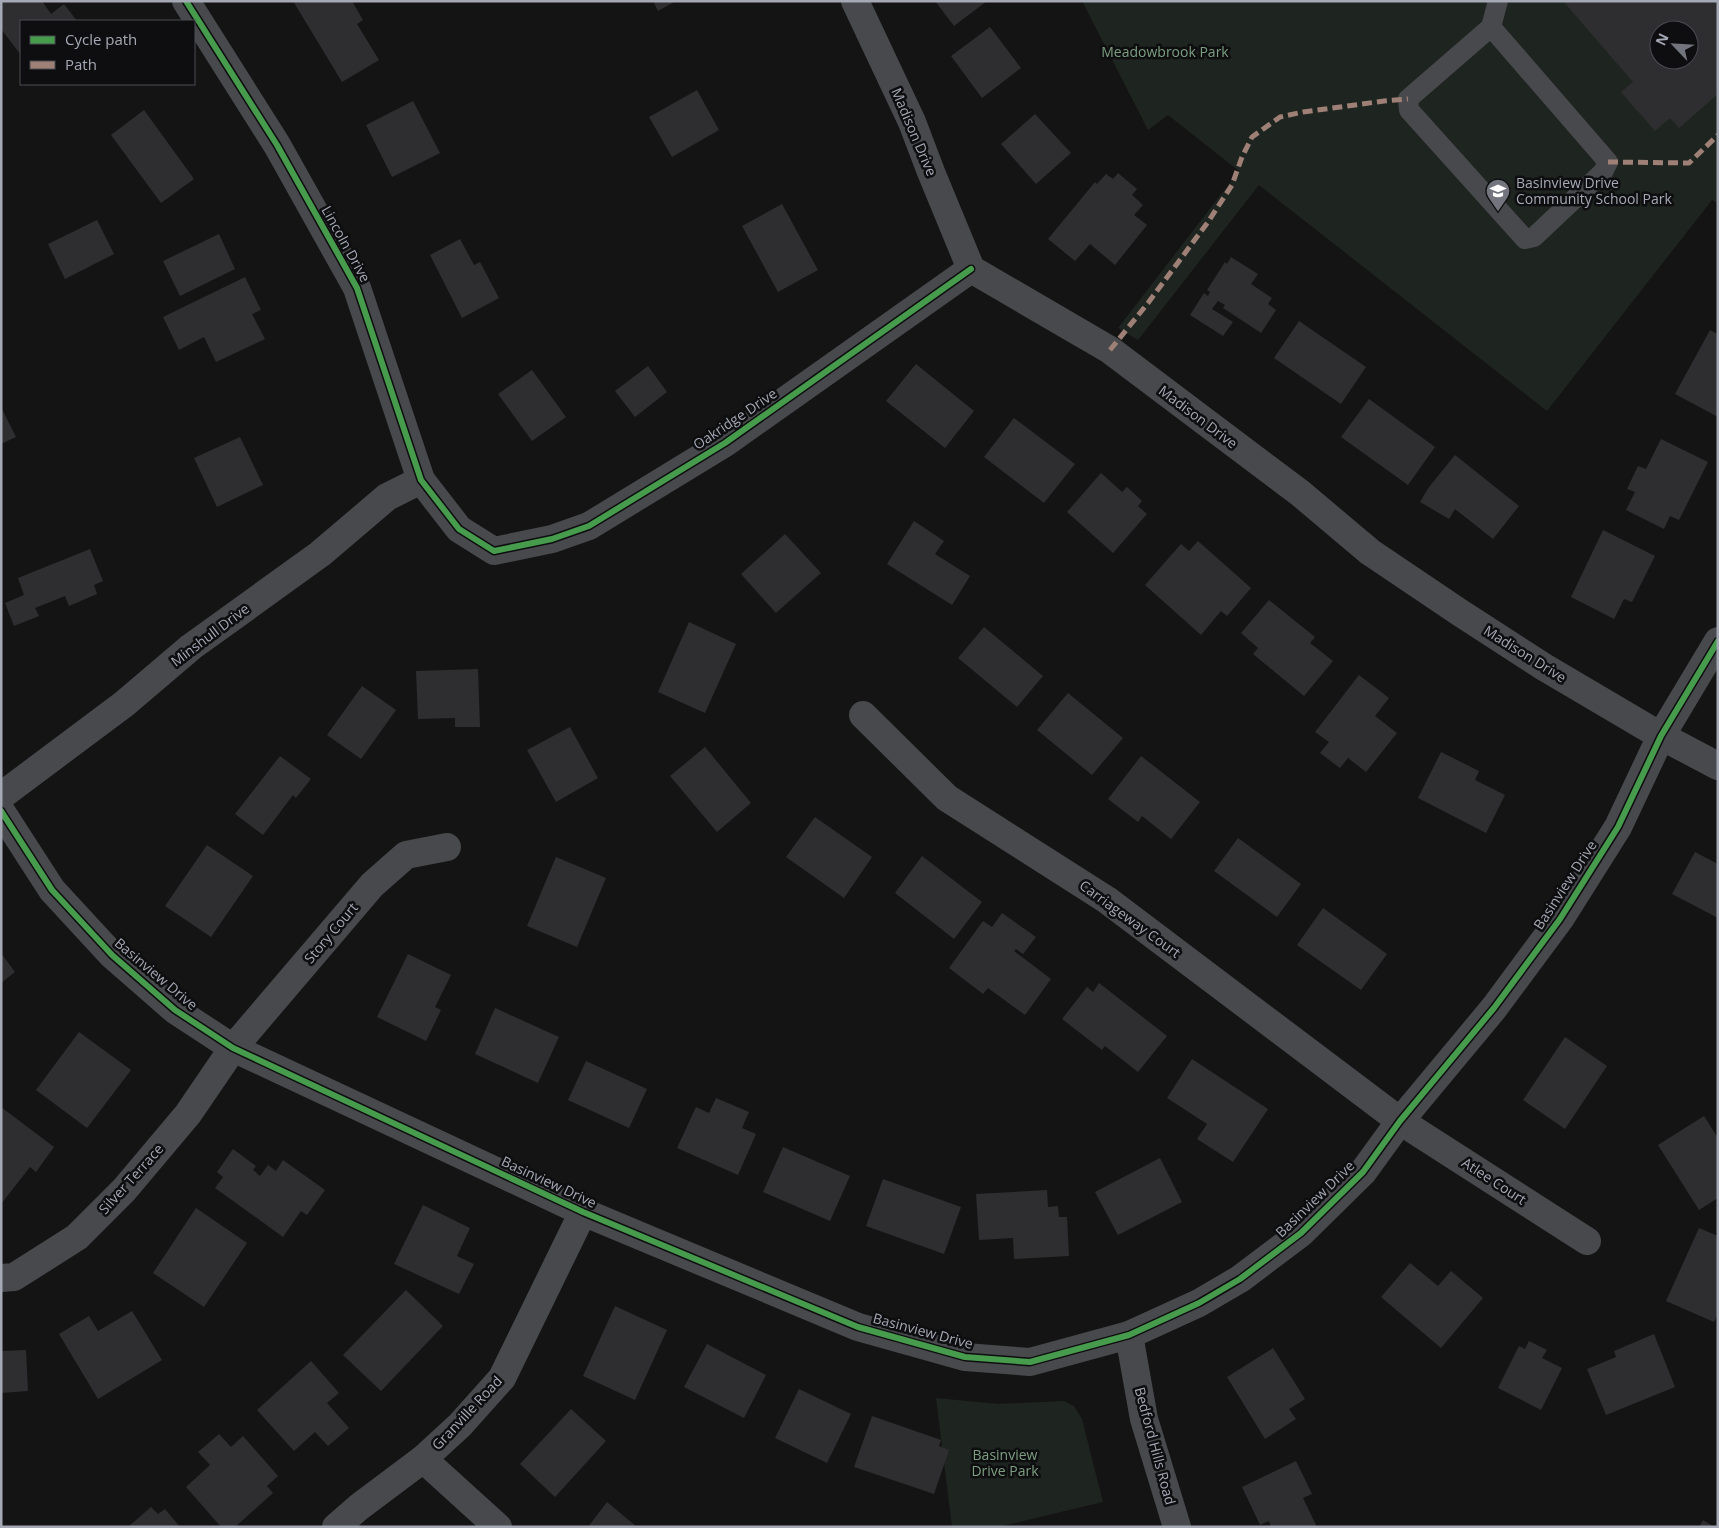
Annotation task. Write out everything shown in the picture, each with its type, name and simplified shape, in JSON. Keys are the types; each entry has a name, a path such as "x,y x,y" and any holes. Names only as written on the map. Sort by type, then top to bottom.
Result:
{"street":[{"name":"Lincoln Drive","path":"186,1 277,145 357,288 421,480 459,529 494,551"},
{"name":"Madison Drive","path":"855,1 912,122 971,269 1110,350 1300,493 1370,552 1544,667 1661,736 1718,766"},
{"name":"Oakridge Drive","path":"494,551 552,539 589,526 725,443 971,269"},
{"name":"Minshull Drive","path":"1,796 124,704 192,647 320,554 388,497 421,480"},
{"name":"Basinview Drive","path":"1,811 52,890 112,955 175,1010 233,1048 583,1212 858,1327 965,1356 1030,1362 1129,1335 1199,1303 1240,1279 1301,1233 1362,1172 1400,1121 1494,1008 1560,919 1618,826 1661,736 1718,641"},
{"name":"Carriageway Court","path":"863,714 947,798 1108,900 1400,1121"},
{"name":"Story Court","path":"233,1048 372,885 406,854 447,847"},
{"name":"Silver Terrace","path":"1,1278 14,1278 77,1236 124,1190 188,1114 233,1048"},
{"name":"Atlee Court","path":"1400,1121 1587,1241"},
{"name":"Granville Road","path":"336,1527 359,1507 423,1459 460,1424 502,1378 583,1212"},
{"name":"Bedford Hills Road","path":"1129,1335 1144,1419 1177,1527"},
{"path":"423,1459 498,1527"}],"lane":[{"path":"1491,27 1608,162 1603,172 1534,237 1525,239 1409,110 1408,99 1491,27 1498,1"}],"green space":[{"name":"Basinview Drive Community School Park","path":"1082,1 1718,1 1718,203 1712,200 1547,411 1259,185 1138,340 1118,328 1239,171 1168,115 1148,130"},
{"name":"Basinview Drive Park","path":"936,1398 999,1404 1064,1401 1074,1406 1082,1419 1103,1502 998,1527 952,1527"}],"building":[{"path":"1,1 42,1 51,14 64,4 76,20 20,20 20,54 1,29"},
{"path":"293,1 352,1 363,20 357,24 379,60 342,82"},
{"path":"653,1 676,1 658,11"},
{"path":"935,1 987,1 954,26"},
{"path":"1563,1 1718,1 1718,94 1679,128 1670,118 1655,131 1621,92 1633,82"},
{"path":"990,27 1021,68 982,98 951,56"},
{"path":"697,90 719,130 672,157 649,117"},
{"path":"413,101 440,153 392,177 366,125"},
{"path":"144,110 194,179 161,203 111,135"},
{"path":"1035,114 1071,153 1036,184 1001,144"},
{"path":"1118,173 1137,189 1132,195 1143,205 1134,215 1147,225 1115,265 1090,244 1075,261 1048,239 1095,182 1097,184 1106,174 1113,179"},
{"path":"782,204 818,270 778,292 742,226"},
{"path":"97,220 114,254 65,279 48,244"},
{"path":"219,234 235,269 180,296 163,261"},
{"path":"460,239 474,265 480,262 499,298 462,318 430,255"},
{"path":"1231,257 1258,274 1251,284 1272,298 1268,304 1276,310 1261,333 1223,308 1225,305 1218,301 1212,309 1233,322 1223,336 1190,315 1204,293 1208,296 1210,292 1207,290 1225,262 1227,264"},
{"path":"245,277 261,310 252,314 265,339 216,362 204,337 179,350 163,317"},
{"path":"1299,321 1366,367 1341,404 1274,358"},
{"path":"1710,330 1718,334 1718,417 1675,394"},
{"path":"916,364 974,411 945,448 886,401"},
{"path":"648,366 667,392 635,417 615,391"},
{"path":"532,370 566,417 532,441 498,394"},
{"path":"1369,399 1435,447 1408,485 1341,437"},
{"path":"1,407 16,437 1,444"},
{"path":"1014,418 1075,464 1044,503 984,457"},
{"path":"240,437 263,485 217,507 194,458"},
{"path":"1661,439 1708,462 1679,520 1670,516 1664,529 1626,510 1635,492 1627,489 1638,466 1646,469"},
{"path":"1455,455 1519,506 1493,539 1455,509 1449,519 1420,502 1429,487"},
{"path":"1101,473 1122,492 1127,487 1142,501 1138,506 1147,514 1113,553 1067,512"},
{"path":"914,521 944,541 935,554 970,576 952,605 887,564"},
{"path":"1603,530 1655,556 1632,602 1624,599 1614,619 1571,597"},
{"path":"785,534 821,573 776,613 741,574"},
{"path":"1198,541 1251,588 1227,616 1221,611 1201,635 1145,585 1181,544 1189,551"},
{"path":"90,549 103,581 94,585 97,594 69,606 65,596 35,608 39,616 14,626 5,603 24,595 18,578"},
{"path":"1269,600 1315,637 1310,643 1333,661 1304,696 1253,654 1258,648 1241,633"},
{"path":"689,622 736,644 705,713 658,692"},
{"path":"984,627 1043,676 1017,707 958,658"},
{"path":"478,669 480,727 455,727 455,718 418,719 416,671"},
{"path":"1359,675 1389,698 1375,716 1397,733 1366,772 1348,758 1340,768 1320,753 1329,742 1315,732"},
{"path":"362,686 396,710 361,759 327,735"},
{"path":"1068,693 1123,738 1092,775 1037,730"},
{"path":"570,727 598,778 556,802 527,750"},
{"path":"705,747 751,803 717,832 670,776"},
{"path":"1441,752 1479,771 1475,780 1505,795 1486,833 1418,798"},
{"path":"280,756 311,779 296,798 293,795 263,835 235,814"},
{"path":"1141,756 1200,802 1171,839 1142,816 1138,822 1108,799"},
{"path":"815,817 872,857 844,898 786,857"},
{"path":"1238,838 1301,884 1277,917 1214,871"},
{"path":"207,845 253,876 211,937 165,906"},
{"path":"1695,852 1718,864 1718,918 1672,894"},
{"path":"922,856 982,902 954,939 895,893"},
{"path":"556,857 606,878 577,947 527,926"},
{"path":"1323,908 1387,954 1361,990 1297,945"},
{"path":"1002,913 1036,937 1023,954 1016,949 1014,951 1051,979 1025,1015 988,988 983,994 949,968 983,921 992,927"},
{"path":"1,953 15,972 1,983"},
{"path":"408,954 451,975 435,1007 441,1010 426,1041 377,1017"},
{"path":"1099,983 1167,1036 1138,1072 1105,1046 1102,1050 1062,1019 1087,987 1093,992"},
{"path":"495,1008 559,1037 538,1083 475,1054"},
{"path":"79,1032 131,1070 87,1128 36,1090"},
{"path":"1565,1037 1607,1066 1565,1129 1523,1100"},
{"path":"1192,1059 1268,1109 1233,1162 1197,1139 1207,1124 1167,1098"},
{"path":"586,1061 647,1089 629,1128 568,1100"},
{"path":"716,1098 749,1112 742,1128 756,1134 738,1175 677,1148 696,1107 709,1113"},
{"path":"1,1107 54,1147 36,1172 30,1167 1,1204"},
{"path":"1704,1116 1718,1138 1718,1198 1699,1210 1658,1145"},
{"path":"783,1147 850,1176 830,1221 763,1192"},
{"path":"233,1149 256,1166 253,1170 260,1176 268,1165 276,1171 283,1160 325,1190 307,1215 301,1211 283,1237 215,1188 223,1177 217,1172"},
{"path":"1160,1158 1182,1202 1118,1235 1095,1192"},
{"path":"883,1179 961,1207 944,1254 866,1226"},
{"path":"1047,1190 1048,1207 1058,1206 1059,1217 1067,1217 1069,1256 1014,1259 1013,1238 979,1240 976,1194"},
{"path":"423,1205 470,1228 457,1256 474,1264 459,1294 394,1264"},
{"path":"196,1208 247,1243 204,1307 153,1273"},
{"path":"1699,1228 1718,1236 1718,1314 1714,1322 1666,1301"},
{"path":"1410,1263 1438,1286 1451,1271 1483,1298 1441,1348 1381,1297"},
{"path":"406,1290 443,1326 381,1391 343,1355"},
{"path":"615,1306 667,1330 635,1400 583,1376"},
{"path":"132,1311 162,1360 98,1399 59,1334 89,1316 98,1331"},
{"path":"1654,1334 1675,1387 1606,1415 1587,1369 1616,1357 1614,1351"},
{"path":"1529,1341 1547,1350 1542,1358 1562,1368 1541,1410 1498,1388 1519,1346 1525,1349"},
{"path":"707,1344 766,1375 744,1418 684,1387"},
{"path":"1273,1348 1305,1399 1289,1409 1296,1419 1265,1439 1227,1377"},
{"path":"26,1350 28,1391 1,1393 1,1351"},
{"path":"311,1361 339,1393 327,1403 349,1428 328,1446 315,1432 294,1451 257,1410"},
{"path":"799,1389 851,1414 827,1463 775,1438"},
{"path":"571,1409 606,1441 555,1497 520,1464"},
{"path":"872,1416 941,1440 939,1446 949,1450 934,1494 854,1467"},
{"path":"219,1434 231,1447 243,1436 278,1476 267,1486 273,1493 235,1527 221,1527 186,1487 210,1465 198,1452"},
{"path":"1296,1461 1312,1494 1303,1498 1317,1527 1271,1527 1269,1521 1260,1525 1242,1487"},
{"path":"607,1502 637,1527 588,1527"},
{"path":"151,1507 158,1514 165,1509 180,1527 128,1527"},
{"path":"1703,1520 1714,1527 1699,1527"}],"marked path":[{"path":"1110,350 1148,303 1208,222 1232,185 1242,157 1252,137 1280,117 1303,112 1408,99"},
{"path":"1608,162 1689,163 1718,135"}],"cycle path":[{"path":"186,1 277,145 357,288 421,480 459,529 494,551 552,539 589,526 725,443 971,269"},
{"path":"1,811 52,890 112,955 175,1010 233,1048 583,1212 858,1327 965,1357 1030,1362 1129,1335 1199,1303 1240,1279 1301,1233 1363,1172 1400,1121 1494,1008 1560,919 1618,827 1661,736 1718,641"}],"place":[{"name":"Basinview Drive Community School Park","path":"1498,212"}],"park label":[{"name":"Meadowbrook Park","path":"1165,52"}]}
